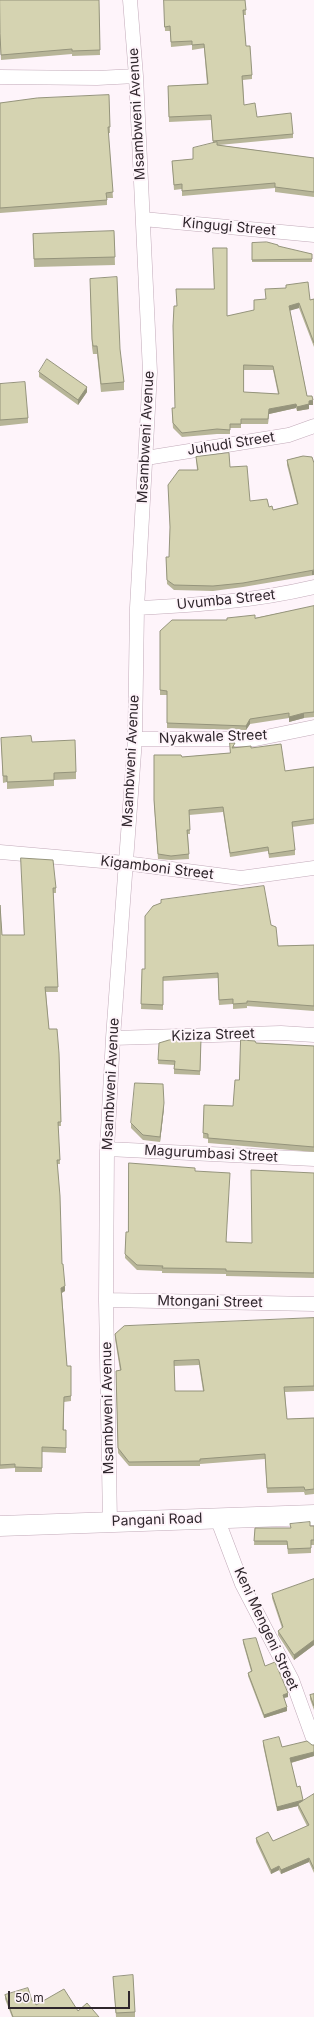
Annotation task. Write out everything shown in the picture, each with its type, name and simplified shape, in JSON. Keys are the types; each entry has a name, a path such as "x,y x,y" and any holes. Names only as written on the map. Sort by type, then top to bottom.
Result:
{"main road":[{"name":"Pangani Road","path":"0,1526 314,1515"}],"street":[{"name":"Msambweni Avenue","path":"110,1522 106,1300 107,1149 112,1038 135,739 137,608 150,372 131,1"},
{"path":"0,77 97,78 136,76"},
{"name":"Kingugi Street","path":"143,219 314,235"},
{"name":"Juhudi Street","path":"146,458 289,435 314,426"},
{"name":"Uvumba Street","path":"137,608 214,604 314,587"},
{"name":"Nyakwale Street","path":"135,739 256,738 314,727"},
{"name":"Kigamboni Street","path":"0,852 125,863 241,878 314,868"},
{"name":"Kiziza Street","path":"112,1038 281,1033 314,1035"},
{"name":"Magurumbasi Street","path":"107,1149 314,1159"},
{"name":"Mtongani Street","path":"106,1300 314,1304"},
{"name":"Keni Mengeni Street","path":"217,1518 242,1584 292,1680 314,1741"}],"building":[{"path":"0,0 99,0 100,50 72,51 72,49 1,55"},
{"path":"164,0 245,0 246,10 243,10 246,46 250,46 252,75 242,76 244,105 255,103 257,117 291,113 293,134 213,141 211,115 169,117 168,86 208,84 204,44 192,45 192,41 171,42 170,26 165,27"},
{"path":"109,95 110,127 108,127 113,192 106,193 107,200 0,208 0,103 37,98"},
{"path":"217,142 217,145 314,158 314,192 275,187 275,183 182,191 182,184 174,185 172,161 193,159 193,148"},
{"path":"114,231 115,257 34,259 33,234"},
{"path":"267,242 312,254 312,259 252,260 252,243"},
{"path":"213,248 227,248 227,316 254,310 254,300 266,299 265,289 286,288 286,285 308,282 310,300 314,299 314,343 299,303 289,306 307,396 312,396 313,400 309,401 309,404 297,407 296,404 269,409 268,419 241,419 241,424 230,424 230,430 217,429 182,433 173,423 172,408 175,408 173,326 174,306 177,306 176,289 214,289","holes":["244,365 273,366 279,394 244,392"]},
{"path":"117,277 120,349 124,382 101,384 97,346 93,346 92,339 90,279"},
{"path":"47,359 87,387 78,400 39,372"},
{"path":"25,382 28,418 0,420 0,384"},
{"path":"229,453 230,467 247,466 250,501 267,499 269,507 272,506 273,510 298,504 287,460 303,456 312,457 314,463 314,570 243,583 213,586 174,585 167,580 166,557 169,557 170,527 168,485 179,470 198,470 196,457"},
{"path":"314,606 314,712 289,717 289,713 250,719 246,726 167,723 167,691 160,690 160,631 172,620 227,620 227,618 255,615 255,618"},
{"path":"31,736 32,742 75,740 76,772 54,773 54,780 7,782 7,776 3,776 1,738"},
{"path":"230,743 235,743 232,748 251,746 251,748 281,744 285,771 314,767 314,819 292,822 295,850 269,854 268,847 230,853 223,807 189,810 190,830 187,830 189,854 171,856 158,854 154,800 154,755 181,755 182,757 230,753"},
{"path":"21,858 53,860 56,888 53,888 58,987 45,987 49,1029 57,1029 59,1053 61,1122 58,1122 60,1160 57,1160 60,1196 62,1264 65,1286 61,1288 67,1366 71,1366 71,1396 64,1397 63,1430 66,1430 66,1448 42,1447 42,1468 15,1467 15,1464 0,1465 0,905 2,935 24,935"},
{"path":"264,886 271,925 276,927 278,946 314,945 314,1006 247,1001 247,1003 233,1004 233,999 219,1000 218,973 163,977 163,1005 141,1004 142,969 145,969 145,916 153,906 161,903 161,900"},
{"path":"201,1039 200,1071 174,1069 175,1061 158,1060 159,1043 169,1040"},
{"path":"241,1040 255,1041 256,1043 314,1046 314,1147 208,1138 208,1134 203,1133 204,1105 233,1106 235,1080 239,1080"},
{"path":"135,1083 163,1084 164,1103 160,1137 143,1135 131,1123"},
{"path":"129,1163 195,1168 195,1171 230,1173 226,1242 252,1243 251,1170 314,1173 314,1273 226,1271 226,1269 162,1268 163,1266 137,1265 125,1254 126,1232 128,1232"},
{"path":"314,1318 314,1386 284,1387 287,1419 314,1418 314,1489 305,1490 304,1487 267,1488 265,1454 200,1459 200,1461 129,1462 118,1448 116,1371 121,1370 115,1334 124,1326","holes":["199,1360 204,1391 175,1391 174,1361"]},
{"path":"310,1522 310,1526 314,1526 314,1540 311,1540 311,1548 288,1549 287,1541 254,1541 255,1528 291,1528 290,1524"},
{"path":"314,1579 314,1640 294,1655 278,1631 283,1627 272,1594"},
{"path":"256,1638 265,1666 275,1662 288,1693 283,1695 287,1707 264,1715 248,1673 252,1671 243,1640"},
{"path":"314,1694 314,1706 310,1695"},
{"path":"279,1737 282,1747 307,1741 314,1745 314,1752 290,1758 297,1787 300,1786 303,1800 277,1807 263,1741"},
{"path":"314,1794 314,1869 309,1858 281,1870 279,1866 271,1870 256,1838 268,1832 273,1841 309,1825 298,1804"},
{"path":"133,1975 135,2012 116,2013 113,1977"},
{"path":"28,1988 32,2001 35,2000 36,2005 64,1989 78,2011 87,2003 99,2017 13,2017 5,1995"}]}
